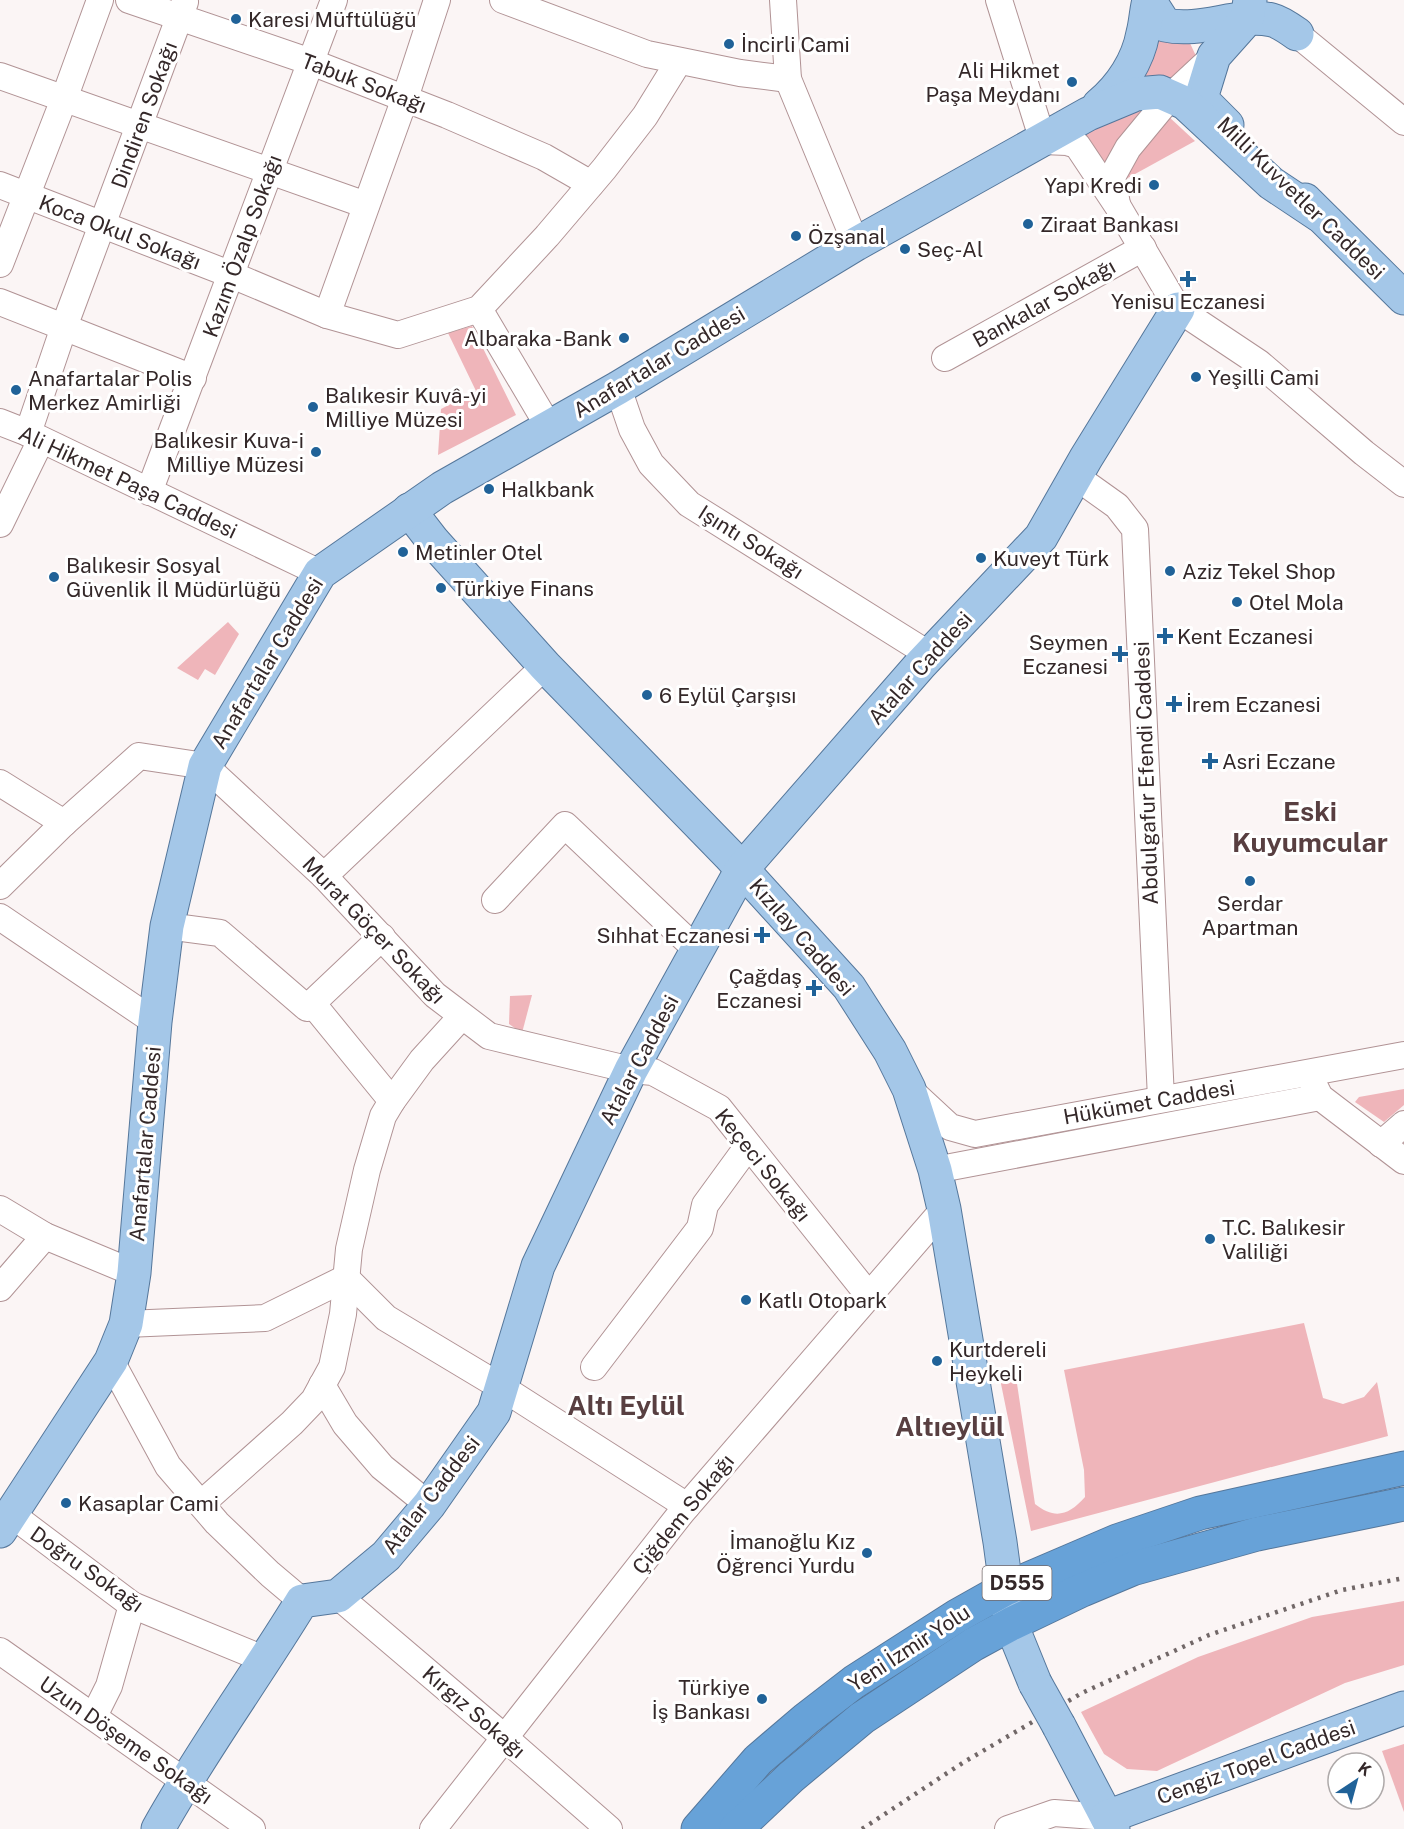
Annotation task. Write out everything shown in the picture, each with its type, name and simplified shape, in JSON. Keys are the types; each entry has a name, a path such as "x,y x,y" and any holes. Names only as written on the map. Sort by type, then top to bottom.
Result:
{"highway":[{"name":"Yeni İzmir Yolu","path":"698,1829 758,1760 806,1719 854,1682 957,1616 1005,1589 1117,1541 1200,1513 1404,1468"},
{"name":"Yeni İzmir Yolu","path":"736,1829 791,1777 862,1718 974,1644 1011,1624 1132,1569 1257,1534 1404,1504"}],"main road":[{"path":"1149,0 1165,26 1203,27 1248,10 1274,20 1297,34"},
{"path":"1088,114 1110,96 1123,81 1137,55 1144,33 1149,0"},
{"path":"1088,114 1136,94 1160,92 1186,95 1248,10"},
{"name":"Milli Kuvvetler Caddesi","path":"1186,95 1205,103 1274,168 1404,298"},
{"name":"Anafartalar Caddesi","path":"5,1522 111,1361 126,1324 134,1274 155,1022 167,926 205,766 320,573 442,488 618,388 856,244 1088,114"},
{"name":"Atalar Caddesi","path":"338,1596 386,1556 429,1505 494,1412 538,1266 631,1070 742,869 930,655 1041,537 1075,476 1178,309"},
{"name":"Kızılay Caddesi","path":"409,510 433,541 545,666 742,869 849,987 890,1051 909,1089 935,1170 944,1209 1000,1542 1011,1624 1035,1683 1110,1825"},
{"path":"158,1829 184,1781 266,1660 302,1601 338,1596"},
{"name":"Cengiz Topel Caddesi","path":"1110,1825 1404,1708"}],"street":[{"path":"0,264 100,0"},
{"name":"Tabuk Sokağı","path":"129,0 183,8 544,157 591,184"},
{"name":"Kazım Özalp Sokağı","path":"149,492 334,0"},
{"path":"327,315 405,98 437,0"},
{"path":"503,0 647,54 740,73 788,79"},
{"path":"783,0 788,79 856,244"},
{"path":"999,0 1042,141 1066,141 1077,145 1117,205 1178,309 1259,363 1364,453 1404,484"},
{"name":"Dindiren Sokağı","path":"0,524 35,436 64,327 183,8"},
{"path":"1297,34 1404,122"},
{"path":"549,428 479,309 547,236 591,184 645,116 679,61"},
{"path":"0,76 366,205"},
{"path":"1117,205 1112,177 1128,148 1186,95"},
{"name":"Koca Okul Sokağı","path":"0,185 232,275 327,315 398,335 479,309"},
{"name":"Bankalar Sokağı","path":"945,358 1143,248"},
{"path":"0,302 193,378"},
{"name":"Işıntı Sokağı","path":"618,388 632,429 651,464 689,504 930,655"},
{"name":"Ali Hikmet Paşa Caddesi","path":"0,422 35,436 320,573"},
{"name":"Abdulgafur Efendi Caddesi","path":"1075,476 1117,506 1135,529 1161,1098"},
{"path":"324,876 545,666"},
{"path":"0,886 64,823 139,756 205,766"},
{"name":"Murat Göçer Sokağı","path":"205,766 324,876 435,995 489,1036 631,1070"},
{"path":"0,783 64,823"},
{"path":"495,900 564,825 698,950"},
{"path":"0,917 155,1022"},
{"path":"167,926 220,933 307,1008 382,937"},
{"path":"312,1003 392,1101"},
{"path":"201,1504 292,1423 314,1400 332,1367 343,1314 349,1249 367,1170 383,1116 422,1060 462,1016"},
{"name":"Hükümet Caddesi","path":"909,1089 950,1127 975,1134 1404,1055"},
{"name":"Keçeci Sokağı","path":"631,1070 653,1072 719,1108 870,1296"},
{"path":"1308,1074 1320,1096 1404,1161"},
{"path":"935,1170 1320,1096"},
{"path":"1381,1144 1404,1124"},
{"path":"594,1367 700,1228 705,1205 748,1146"},
{"path":"0,1209 45,1236 134,1274"},
{"name":"Çiğdem Sokağı","path":"433,1829 687,1506 944,1209"},
{"path":"0,1288 45,1236"},
{"path":"346,1278 386,1318 501,1387 687,1506"},
{"path":"126,1324 265,1318 346,1278"},
{"path":"111,1361 168,1466 217,1523 302,1601"},
{"path":"322,1384 345,1424 382,1467 429,1505"},
{"name":"Doğru Sokağı","path":"5,1522 132,1605 266,1660"},
{"name":"Kırgız Sokağı","path":"338,1596 609,1829"},
{"path":"94,1716 109,1686 132,1605"},
{"name":"Uzun Döşeme Sokağı","path":"0,1651 252,1829"},
{"path":"1008,1829 1054,1813 1110,1825"}],"shaded area":[{"path":"1155,32 1188,39 1196,56 1172,83 1134,84"},
{"path":"1147,104 1106,164 1101,162 1085,133"},
{"path":"1168,116 1195,141 1126,179 1124,176 1131,160"},
{"path":"472,326 516,415 438,455 441,409 476,391 448,333"},
{"path":"228,622 239,634 215,675 205,669 198,680 177,668"},
{"path":"532,995 522,1033 509,1024 510,996"},
{"path":"1404,1089 1404,1105 1384,1122 1355,1102 1359,1097"},
{"path":"1304,1323 1323,1398 1343,1404 1364,1397 1377,1382 1388,1436 1031,1531 1000,1379 1016,1377 1035,1504 1055,1514 1062,1513 1073,1508 1085,1497 1084,1470 1064,1370"},
{"path":"1404,1601 1404,1665 1345,1683 1157,1771 1127,1769 1104,1754 1081,1712 1198,1657 1312,1617"},
{"path":"1404,1744 1404,1812 1386,1762 1386,1751 1382,1751"}],"railway":[{"path":"862,1829 964,1762 1082,1693 1209,1635 1342,1590 1404,1578"}],"place":[{"name":"Karesi Müftülüğü","path":"236,19"},
{"name":"İncirli Cami","path":"729,44"},
{"name":"Ali Hikmet Paşa Meydanı","path":"1072,82"},
{"name":"Yapı Kredi","path":"1154,185"},
{"name":"Ziraat Bankası","path":"1028,224"},
{"name":"Özşanal","path":"796,236"},
{"name":"Seç-Al","path":"905,249"},
{"name":"Yenisu Eczanesi","path":"1188,279"},
{"name":"Albaraka -Bank","path":"624,338"},
{"name":"Yeşilli Cami","path":"1196,377"},
{"name":"Anafartalar Polis Merkez Amirliği","path":"16,390"},
{"name":"Balıkesir Kuvâ-yi Milliye Müzesi","path":"313,407"},
{"name":"Balıkesir Kuva-i Milliye Müzesi","path":"316,452"},
{"name":"Halkbank","path":"489,489"},
{"name":"Metinler Otel","path":"403,552"},
{"name":"Kuveyt Türk","path":"981,558"},
{"name":"Aziz Tekel Shop","path":"1170,571"},
{"name":"Balıkesir Sosyal Güvenlik İl Müdürlüğü","path":"54,577"},
{"name":"Türkiye Finans","path":"441,588"},
{"name":"Otel Mola","path":"1237,602"},
{"name":"Kent Eczanesi","path":"1165,636"},
{"name":"Seymen Eczanesi","path":"1120,654"},
{"name":"6 Eylül Çarşısı","path":"647,695"},
{"name":"İrem Eczanesi","path":"1174,704"},
{"name":"Asri Eczane","path":"1210,761"},
{"name":"Serdar Apartman","path":"1250,881"},
{"name":"Sıhhat Eczanesi","path":"762,935"},
{"name":"Çağdaş Eczanesi","path":"814,988"},
{"name":"T.C. Balıkesir Valiliği","path":"1210,1239"},
{"name":"Katlı Otopark","path":"746,1300"},
{"name":"Kurtdereli Heykeli","path":"937,1361"},
{"name":"Kasaplar Cami","path":"66,1503"},
{"name":"İmanoğlu Kız Öğrenci Yurdu","path":"867,1553"},
{"name":"Türkiye İş Bankası","path":"762,1699"}],"district":[{"name":"Eski Kuyumcular","path":"1310,826"},
{"name":"Altı Eylül","path":"626,1405"},
{"name":"Altıeylül","path":"950,1426"}]}
